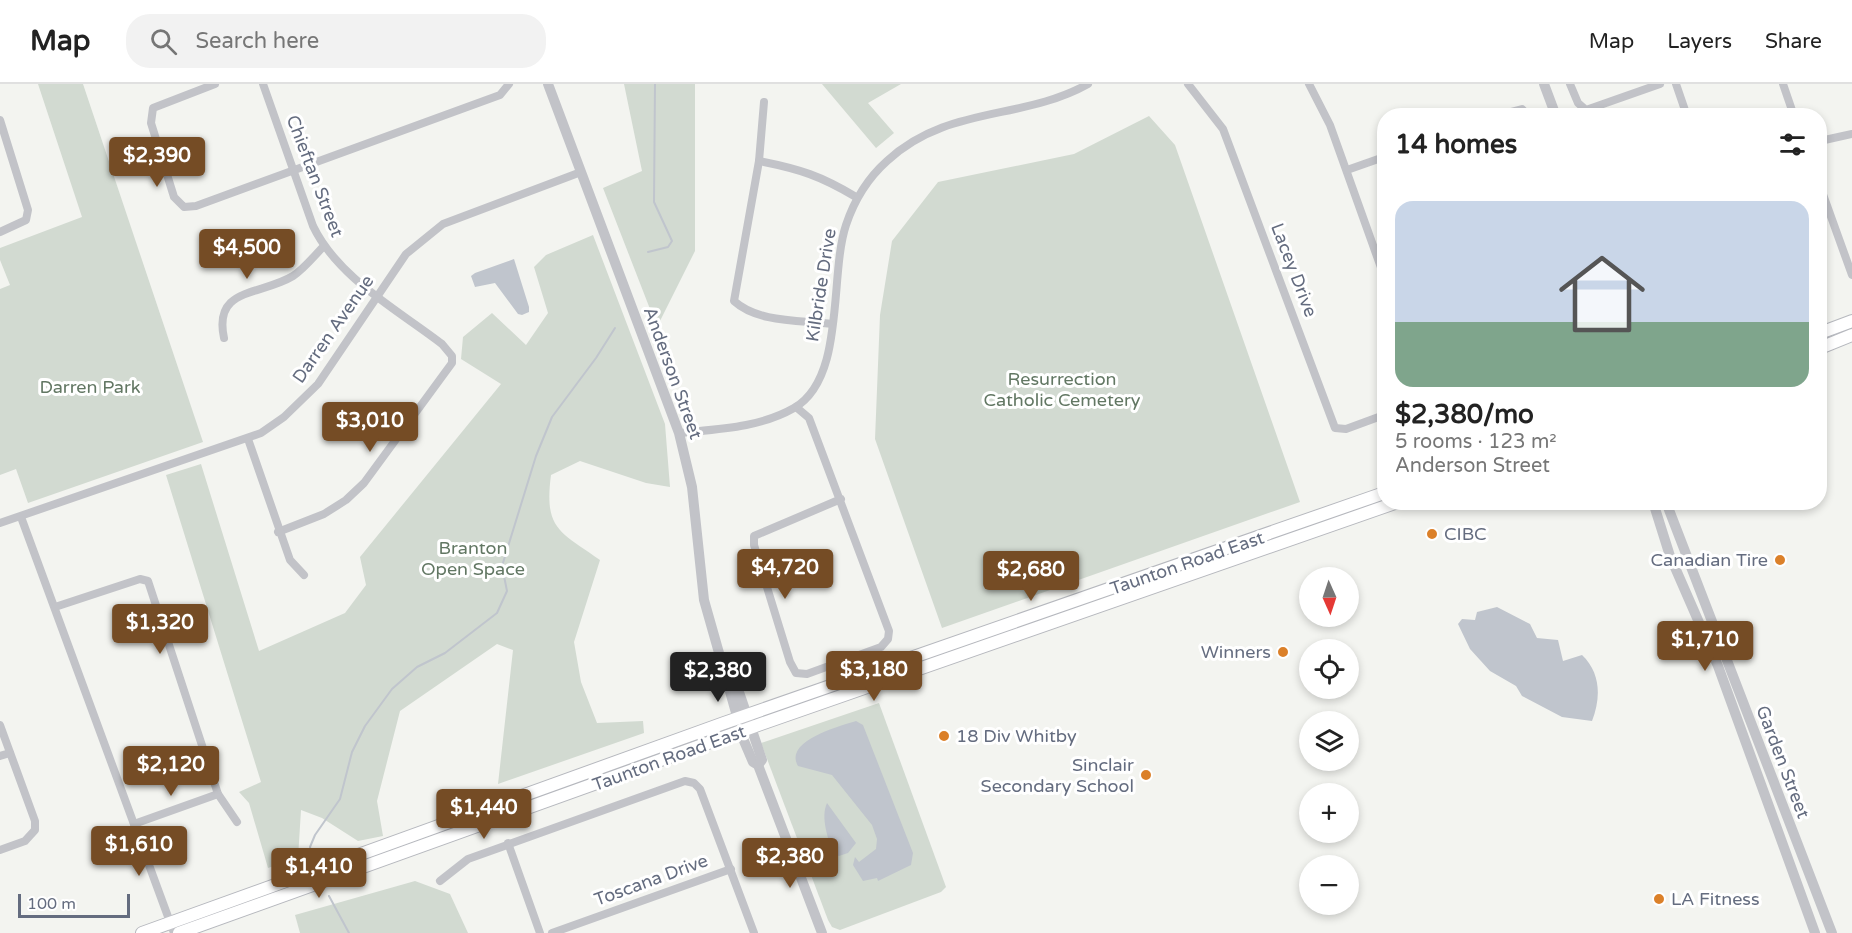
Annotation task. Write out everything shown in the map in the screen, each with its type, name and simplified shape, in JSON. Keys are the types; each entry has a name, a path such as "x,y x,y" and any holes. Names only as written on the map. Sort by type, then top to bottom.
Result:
{"main road":[{"path":"1827,330 1852,321"},
{"path":"1827,345 1852,335"},
{"name":"Taunton Road East","path":"142,933 172,928 504,802 1377,495"},
{"name":"Taunton Road East","path":"178,933 746,730 1377,509"},
{"path":"504,802 510,815"},
{"path":"444,824 449,836"}],"street":[{"path":"215,84 153,108 151,123 174,197 184,207 196,206 500,95 509,84"},
{"name":"Chieftan Street","path":"263,84 313,226 323,247 354,277 442,344 452,356 452,363 364,483 346,500 324,514 278,532"},
{"name":"Anderson Street","path":"548,84 679,433 692,487 704,600 729,684 738,689 741,717 762,760 758,765 822,933"},
{"name":"Kilbride Drive","path":"679,433 758,423 796,407 815,387 826,360 845,228 856,197 886,161 911,141 937,128 964,118 1011,110 1066,96 1088,84"},
{"name":"Lacey Drive","path":"1188,84 1223,129 1335,429 1346,429 1377,418"},
{"path":"1309,84 1330,125 1377,256"},
{"path":"1544,84 1553,108"},
{"path":"1570,84 1578,103 1584,108"},
{"path":"1592,108 1660,84"},
{"path":"1676,84 1685,108"},
{"path":"1783,84 1791,108"},
{"path":"764,102 759,161 734,301 742,308 757,315 832,324"},
{"path":"0,120 28,210 26,220 0,232"},
{"path":"1827,139 1852,134"},
{"path":"1347,170 1377,159"},
{"path":"759,161 795,168 824,177 856,197"},
{"name":"Darren Avenue","path":"0,524 248,439 284,417 318,384 406,254 443,224 581,172"},
{"path":"1827,205 1852,275"},
{"path":"224,338 220,320 224,309 234,298 275,285 295,275 323,247"},
{"path":"796,407 810,418 841,499 889,631 888,639 881,647 807,674 796,673 790,662 754,545 754,536 841,499"},
{"path":"248,439 278,532 290,560 304,575"},
{"name":"Garden Street","path":"1656,510 1670,556 1718,666 1815,933"},
{"name":"Garden Street","path":"1669,510 1832,933"},
{"path":"21,518 56,607 172,928"},
{"path":"56,607 140,579 148,581 218,794 237,822"},
{"path":"0,725 35,822 35,830 25,841 0,850"},
{"path":"0,756 10,753"},
{"path":"440,880 468,859 685,781 694,783 700,789 731,869"},
{"path":"134,824 218,794"},
{"path":"508,843 540,933"},
{"name":"Toscana Drive","path":"552,933 731,869 754,933"}],"green space":[{"name":"Darren Park","path":"38,84 83,84 203,442 28,503 16,469 0,475 0,289 10,285 0,260 0,248 82,217"},
{"path":"624,84 695,84 695,251 657,327 603,188 642,171"},
{"path":"822,84 901,84 868,103 894,133 876,148"},
{"name":"Resurrection Catholic Cemetery","path":"1149,116 1175,145 1300,502 942,628 875,439 880,315 892,241 938,182 1074,154"},
{"name":"Branton Open Space","path":"593,235 665,424 670,487 646,483 580,461 551,475 550,507 553,518 565,535 600,560 574,642 581,682 597,723 643,721 644,733 498,784 513,650 497,644 400,711 377,801 383,836 358,841 322,818 301,810 298,858 268,868 249,803 239,792 261,782 166,475 201,464 259,651 345,613 366,585 360,557 501,384 461,359 463,337 492,313 526,345 548,313 534,267 546,255"},
{"path":"879,703 946,887 941,892 840,930 832,927 828,920 761,743"},
{"path":"415,881 450,894 468,933 300,933 295,915"}],"shaded area":[{"path":"514,259 529,307 529,312 522,315 518,314 495,283 475,287 471,276"},
{"path":"1497,607 1530,624 1537,638 1558,640 1563,661 1582,655 1588,662 1598,686 1597,704 1592,721 1562,717 1522,696 1516,686 1490,671 1470,649 1458,624 1462,619 1475,620 1477,612"},
{"path":"856,721 863,725 913,853 911,865 878,881 877,878 863,881 853,865 855,857 859,862 876,849 877,839 872,825 832,775 798,766 796,757 798,749 815,736"},
{"path":"827,803 856,843 848,853 839,856 833,854 826,829 824,815"}],"waterway":[{"path":"648,252 668,247 672,241 654,202 655,84"},
{"path":"313,864 310,847 315,835 340,799 352,752 365,726 392,689 417,667 445,653 497,613 507,591 502,566 536,456 552,417 596,358 615,328"},
{"path":"329,896 349,933"}],"place":[{"name":"CIBC","path":"1432,534"},
{"name":"Canadian Tire","path":"1780,560"},
{"name":"Winners","path":"1283,652"},
{"name":"18 Div Whitby","path":"944,736"},
{"name":"Sinclair Secondary School","path":"1146,775"},
{"name":"LA Fitness","path":"1659,899"}]}
